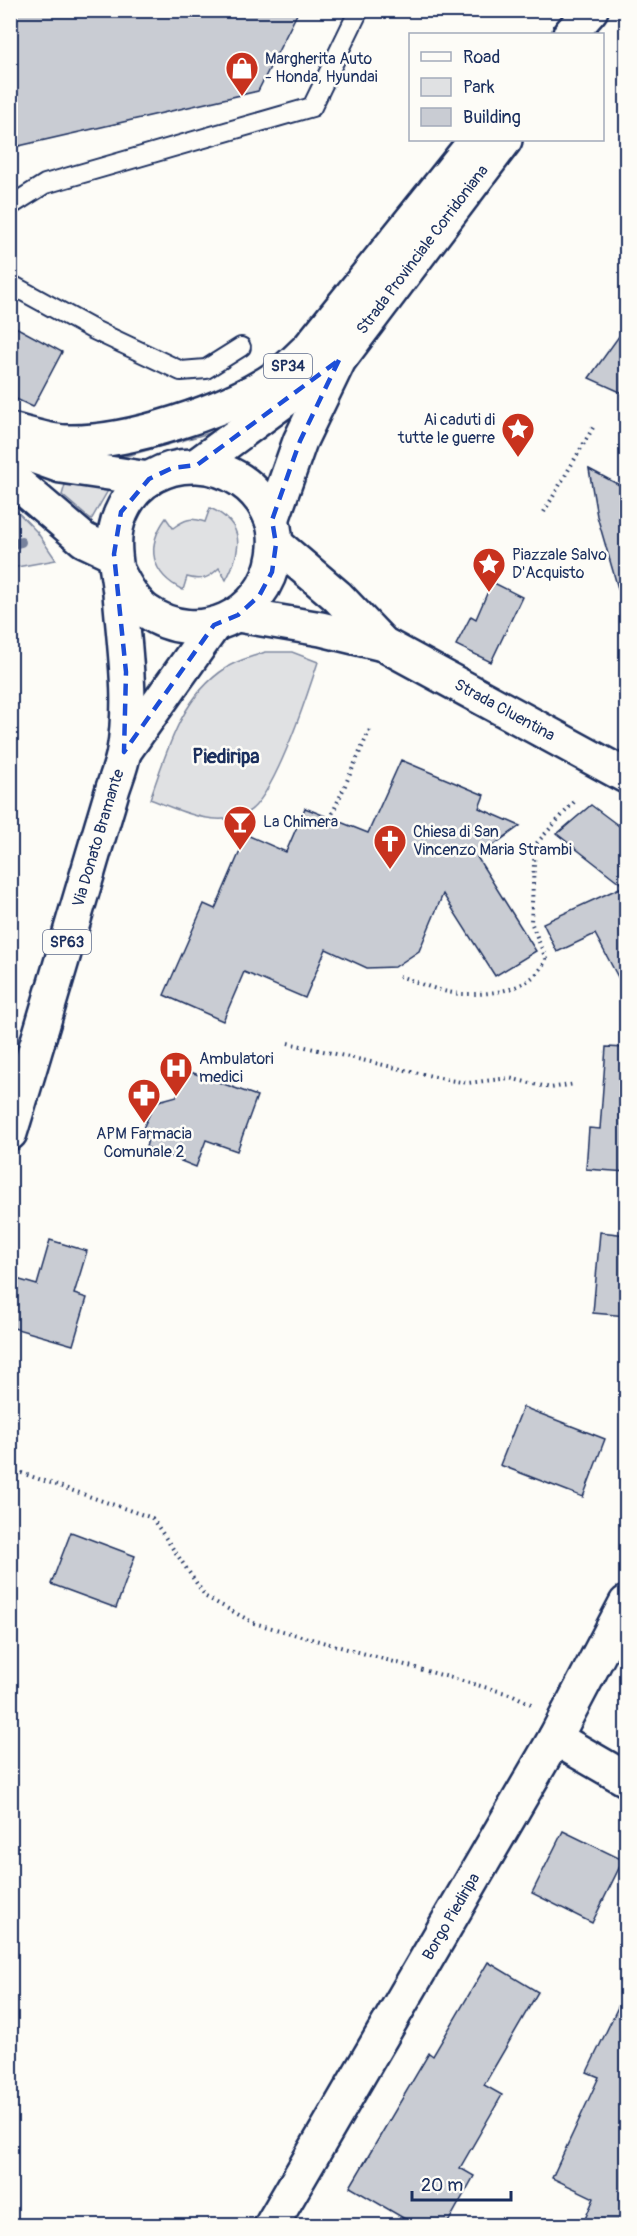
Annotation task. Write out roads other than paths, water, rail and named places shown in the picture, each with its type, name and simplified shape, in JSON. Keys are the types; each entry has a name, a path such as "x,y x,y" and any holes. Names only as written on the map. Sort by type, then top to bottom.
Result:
{"main road":[{"path":"571,33 591,10"},
{"path":"586,33 603,10"},
{"name":"SP34","path":"10,430 63,442 109,440 156,429 241,397 278,375 309,348 475,141"},
{"name":"Strada Provinciale Corridoniana","path":"274,532 300,441 339,360 505,141"},
{"name":"Strada Provinciale Corridoniana","path":"197,465 339,360"},
{"path":"10,448 61,466 149,479"},
{"path":"197,465 221,469 243,481 260,498 274,532 272,572 259,596 226,620 191,627 167,622 146,610 129,593 116,563 115,532 121,512 133,493 149,479 172,468 197,465"},
{"path":"10,477 84,540 116,563"},
{"name":"Strada Cluentina","path":"274,532 383,644"},
{"name":"Via Donato Bramante","path":"10,1133 124,752 126,672 116,563"},
{"name":"Strada Cluentina","path":"226,620 321,629 383,644 627,776"},
{"name":"Via Donato Bramante","path":"124,752 226,620"},
{"name":"Borgo Piediripa","path":"271,2226 559,1730 627,1603"},
{"path":"559,1730 627,1779"}],"lane":[{"path":"10,206 45,184 312,107 359,10"},
{"path":"10,284 94,330 181,371 206,369 241,347"}],"waterway":[{"path":"10,545 21,542"}],"place":[{"name":"Margherita Auto - Honda, Hyundai","path":"242,97"},
{"name":"Ai caduti di tutte le guerre","path":"518,458"},
{"name":"Piazzale Salvo D'Acquisto","path":"489,593"},
{"name":"La Chimera","path":"240,851"},
{"name":"Chiesa di San Vincenzo Maria Strambi","path":"390,870"},
{"name":"Ambulatori medici","path":"176,1097"},
{"name":"APM Farmacia Comunale 2","path":"144,1124"}],"district":[{"name":"Piediripa","path":"226,756"}]}
